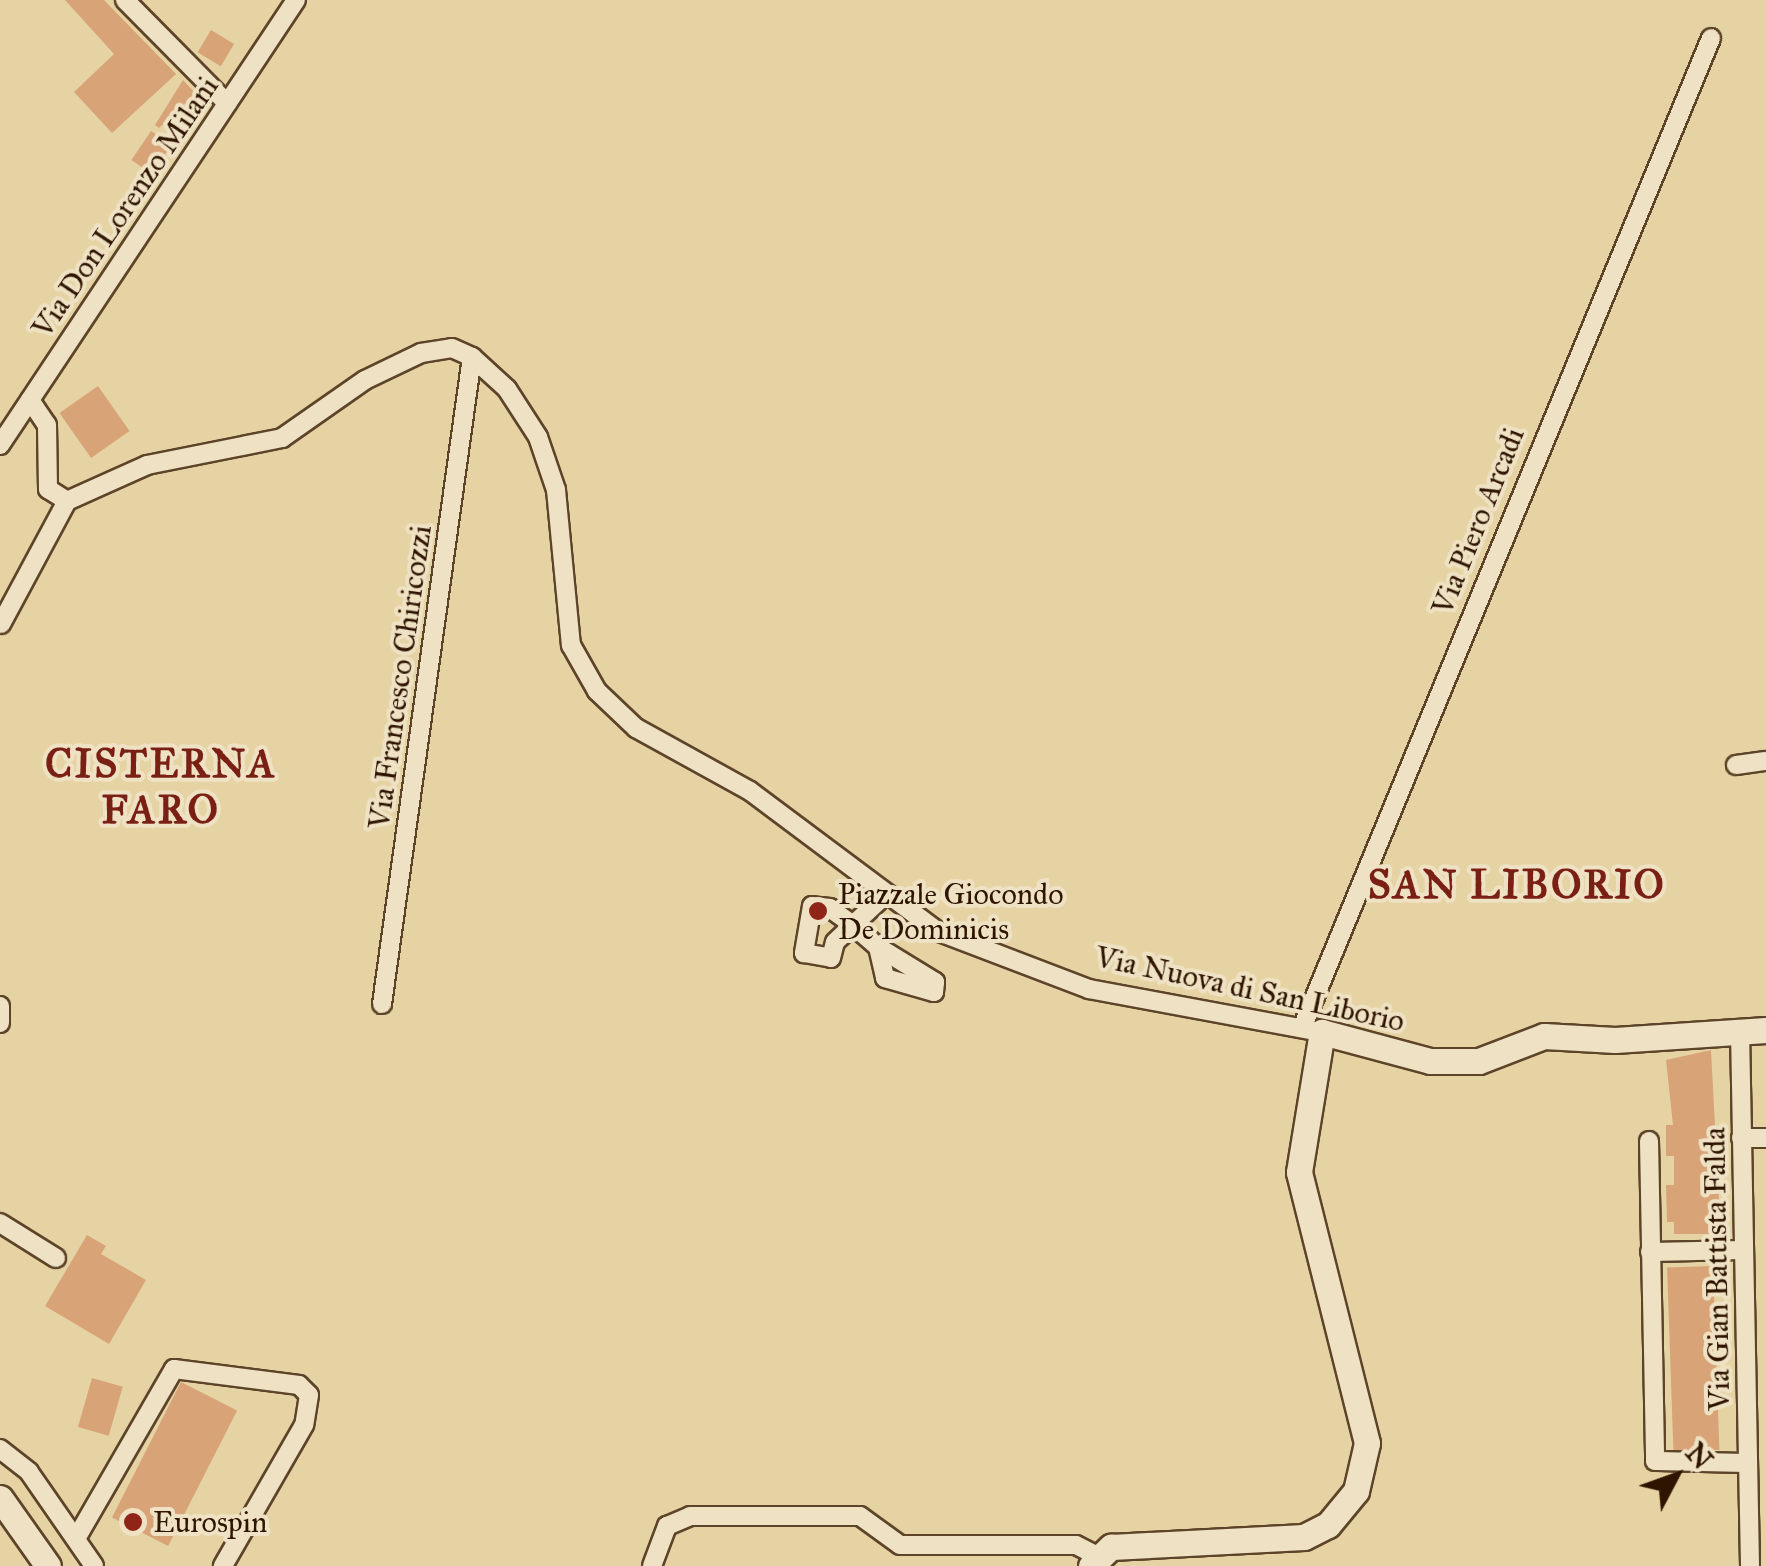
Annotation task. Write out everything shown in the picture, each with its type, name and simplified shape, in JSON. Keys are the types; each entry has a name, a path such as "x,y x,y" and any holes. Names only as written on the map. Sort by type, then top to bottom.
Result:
{"street":[{"path":"125,0 227,103"},
{"name":"Via Don Lorenzo Milani","path":"0,444 296,0"},
{"name":"Via Piero Arcadi","path":"1312,1030 1711,38"},
{"path":"0,624 68,501 148,464 282,438 365,380 421,353 452,348 472,357"},
{"name":"Via Nuova di San Liborio","path":"472,357 506,389 538,438 556,490 571,645 597,691 636,728 750,791 884,896 937,932 1029,971 1182,1010 1312,1030 1430,1061 1479,1061 1544,1036 1615,1040 1766,1030"},
{"name":"Via Francesco Chiricozzi","path":"382,1004 472,357"},
{"path":"30,400 46,425 48,490 68,501"},
{"path":"1736,765 1766,761"},
{"path":"878,947 854,924 884,896"},
{"path":"0,1006 0,1023"},
{"path":"634,1566 652,1565 667,1526 690,1516 860,1516 900,1545 1076,1545 1094,1560 1128,1546 1284,1543 1328,1525 1356,1491 1368,1443 1299,1172 1312,1030"},
{"name":"Via Gian Battista Falda","path":"1740,1030 1750,1566"},
{"path":"1741,1138 1766,1138"},
{"path":"1649,1141 1654,1461 1748,1463"},
{"path":"0,1223 56,1258"},
{"path":"1650,1252 1744,1250"},
{"path":"1746,1362 1766,1362"},
{"path":"78,1538 174,1369 299,1385 309,1395 304,1425 223,1566"},
{"path":"0,1450 30,1472 94,1566"},
{"path":"0,1498 48,1566"}],"building":[{"path":"65,0 104,0 176,74 112,133 74,92 114,54"},
{"path":"211,30 234,44 221,66 198,52"},
{"path":"183,80 196,94 159,128 155,125"},
{"path":"151,131 172,145 152,174 131,160"},
{"path":"98,386 130,431 91,458 59,413"},
{"path":"1711,1050 1720,1220 1713,1220 1713,1234 1674,1234 1674,1222 1667,1222 1666,1185 1674,1185 1674,1156 1666,1156 1666,1125 1673,1125 1666,1060"},
{"path":"87,1235 106,1246 101,1254 146,1280 109,1344 45,1306"},
{"path":"1713,1266 1719,1450 1673,1451 1667,1268"},
{"path":"92,1378 123,1387 109,1436 78,1427"},
{"path":"181,1382 237,1411 168,1546 112,1517"}],"place":[{"name":"Piazzale Giocondo De Dominicis","path":"818,911"},
{"name":"Eurospin","path":"133,1522"}],"district":[{"name":"CISTERNA FARO","path":"161,787"},
{"name":"SAN LIBORIO","path":"1517,885"}]}
